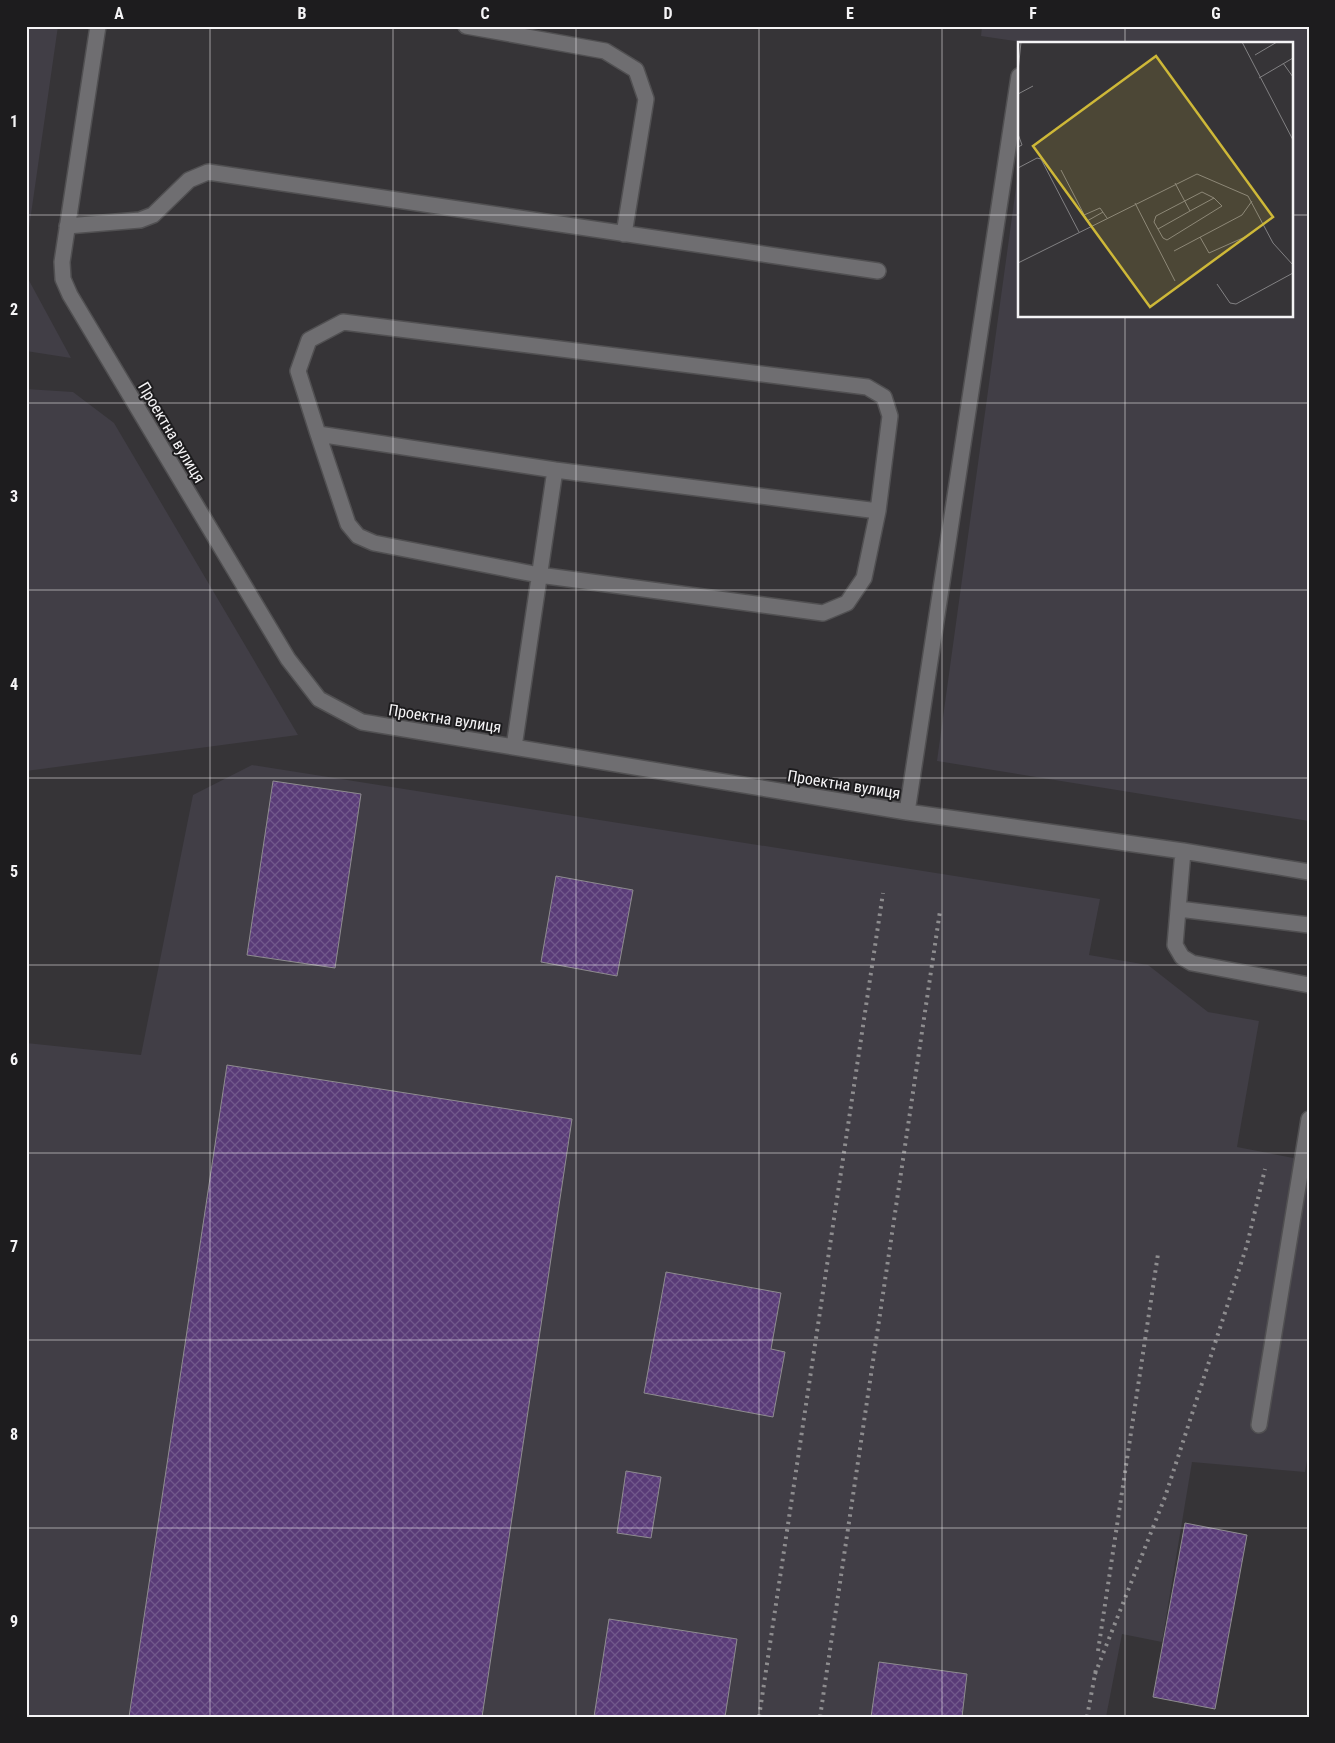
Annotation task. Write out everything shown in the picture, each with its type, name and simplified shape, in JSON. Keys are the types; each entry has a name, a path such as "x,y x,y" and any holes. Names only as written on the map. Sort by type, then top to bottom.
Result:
{"street":[{"name":"Проектна вулиця","path":"98,26 62,262 63,279 70,295 288,660 319,699 362,722 907,812 1183,851 1309,872"},
{"path":"466,26 605,51 636,70 646,99 624,234"},
{"path":"907,812 1018,83"},
{"path":"67,226 140,220 153,215 189,180 208,172 878,271"},
{"path":"343,322 867,386 884,397 890,416 878,511 864,578 847,603 823,613 539,574 374,543 358,536 348,524 298,371 309,340 343,322"},
{"path":"318,434 554,470 878,511"},
{"path":"514,747 554,470"},
{"path":"1183,851 1175,945 1182,957 1192,963 1309,985"},
{"path":"1179,908 1309,925"},
{"path":"1259,1424 1309,1119"}],"shaded area":[{"path":"26,26 58,26 26,249"},
{"path":"982,26 1309,26 1309,821 937,761 1018,173 1018,318 1292,318 1292,42 1022,42 981,36"},
{"path":"26,275 71,358 26,351"},
{"path":"26,389 73,392 114,423 298,735 26,771"},
{"path":"252,765 1100,899 1089,955 1148,965 1208,1012 1259,1021 1237,1147 1309,1161 1309,1449 1305,1472 1192,1462 1162,1642 1122,1634 1106,1717 26,1717 26,1043 141,1055 193,795"}],"building":[{"path":"273,781 361,794 335,968 247,955"},
{"path":"556,876 633,890 617,976 541,962"},
{"path":"227,1065 572,1119 482,1717 129,1717"},
{"path":"666,1272 781,1293 771,1349 785,1352 773,1417 644,1393"},
{"path":"626,1471 661,1477 651,1538 617,1533"},
{"path":"1185,1523 1247,1535 1215,1709 1153,1697"},
{"path":"609,1619 737,1639 725,1717 594,1717"},
{"path":"879,1662 967,1674 962,1717 871,1717"}],"railway":[{"path":"759,1717 883,893"},
{"path":"820,1717 940,911"},
{"path":"1095,1674 1165,1497 1247,1245 1265,1169"},
{"path":"1098,1651 1158,1254"},
{"path":"1087,1717 1096,1669"}]}
